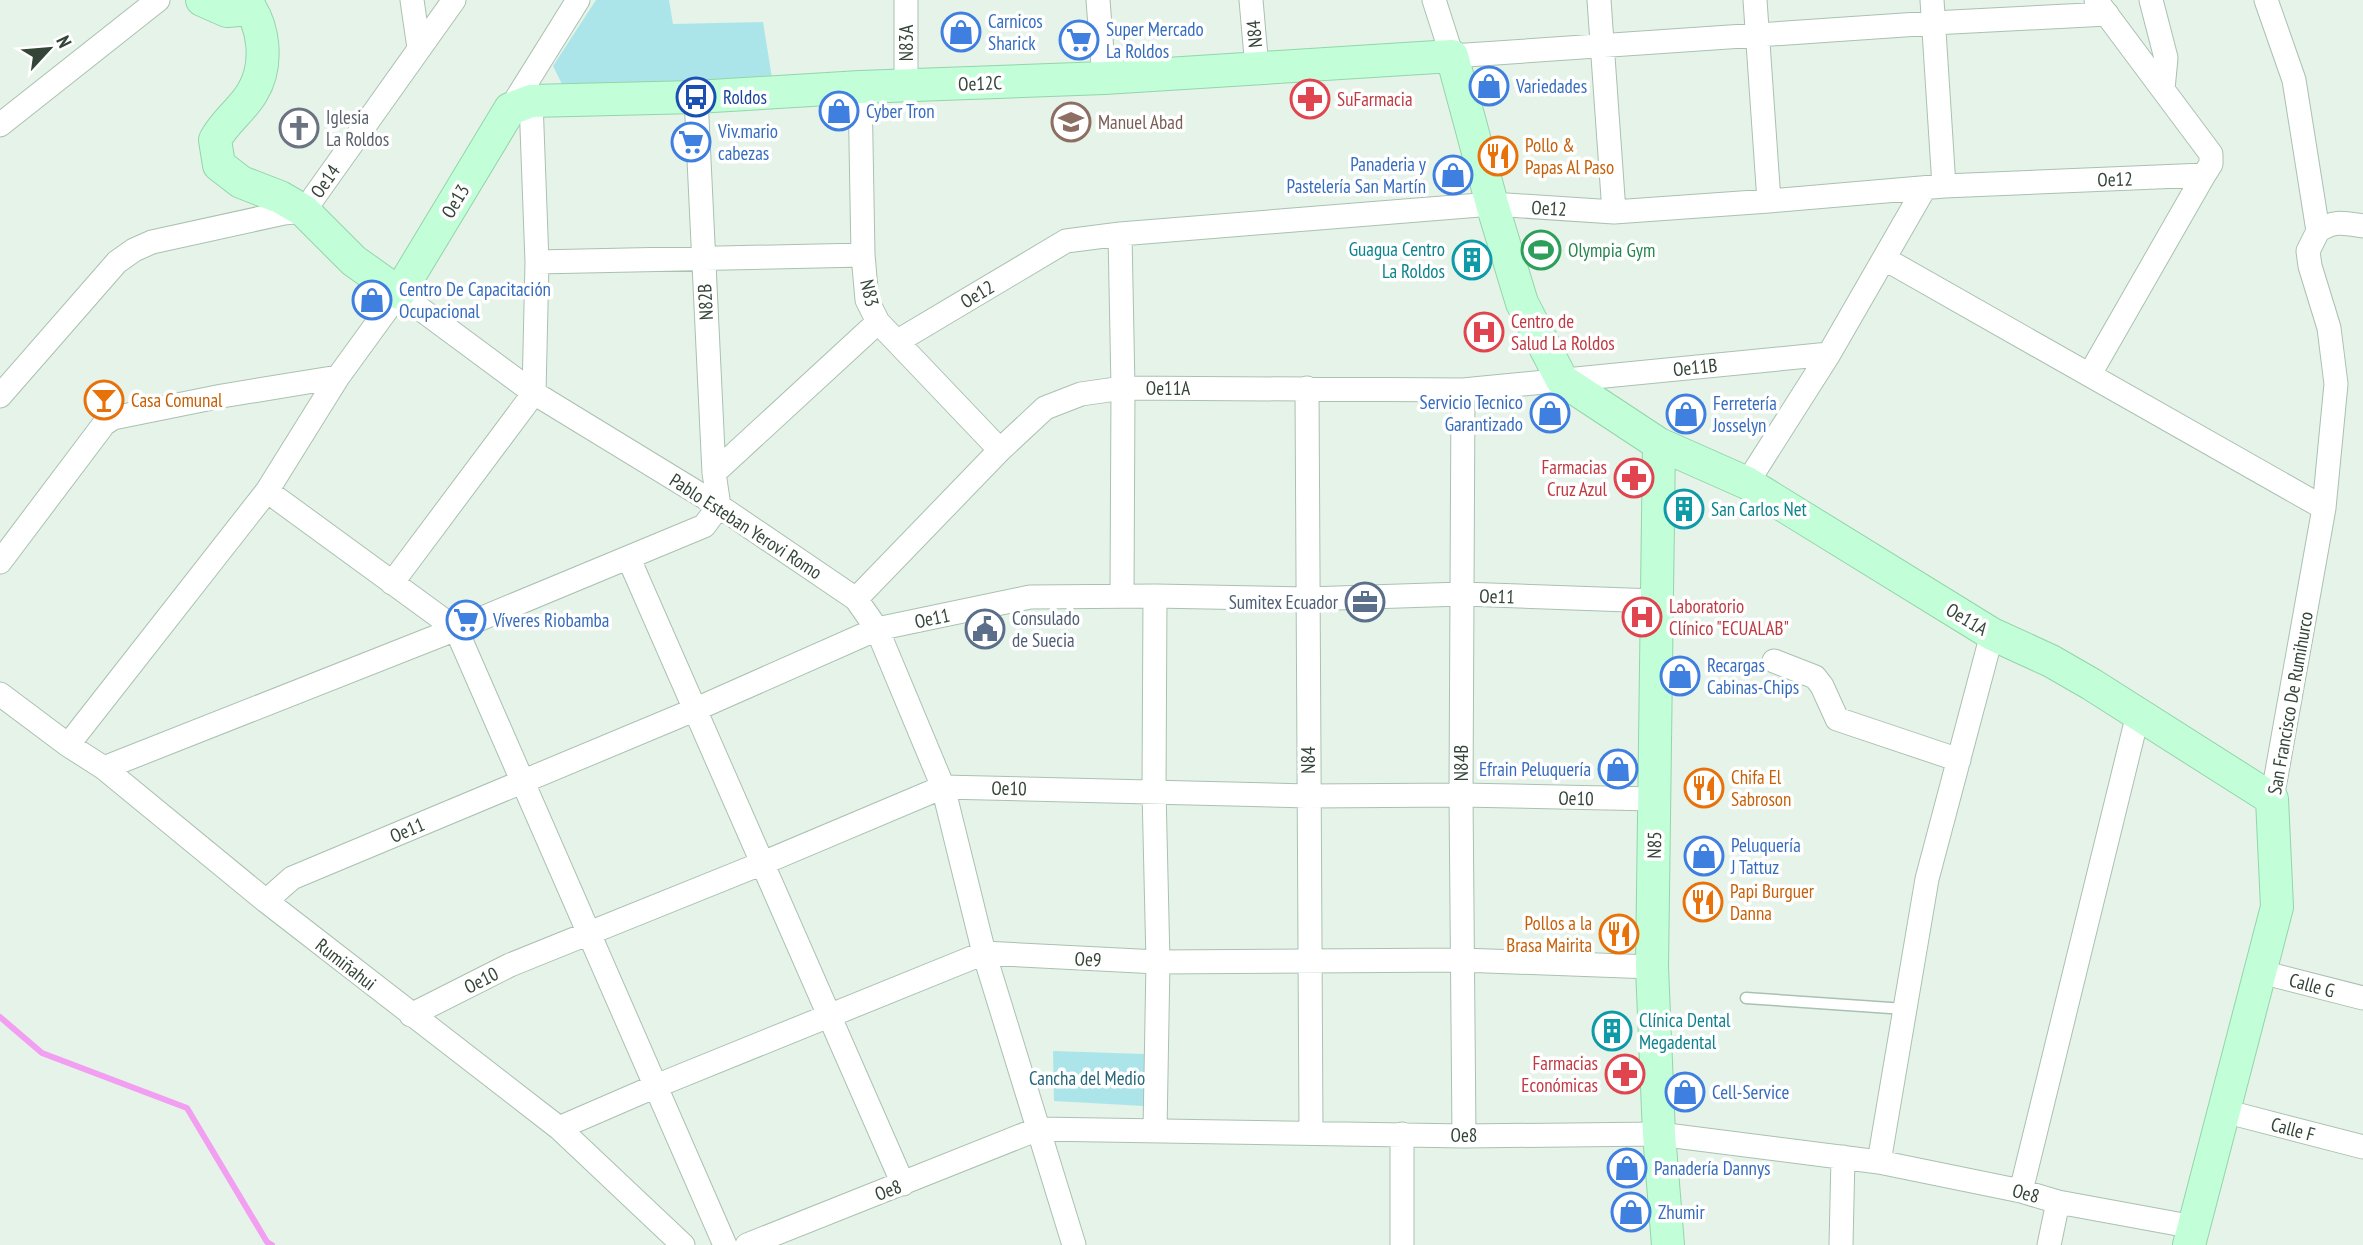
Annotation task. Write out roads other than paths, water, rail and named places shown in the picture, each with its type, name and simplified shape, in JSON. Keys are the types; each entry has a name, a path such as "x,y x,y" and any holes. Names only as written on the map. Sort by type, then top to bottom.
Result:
{"main road":[{"name":"Pablo Esteban Yerovi Romo","path":"202,0 227,11 254,3 263,45 257,83 215,140 216,158 222,168 241,183 280,197 304,211 354,261 399,293"},
{"name":"Oe12C","path":"521,105 860,87 1104,78 1452,55"},
{"path":"1452,55 1522,303 1562,380"},
{"name":"Oe13","path":"399,293 521,105"},
{"name":"Oe11A","path":"1562,380 1659,444 1747,483 1992,634 2051,661 2272,799"},
{"name":"N85","path":"1659,444 1652,967 1659,1134 1668,1245"},
{"name":"San Francisco De Rumihurco","path":"2192,1236 2277,907 2272,799"}],"street":[{"path":"0,125 158,0"},
{"path":"412,0 419,48"},
{"name":"Oe14","path":"304,211 454,0"},
{"path":"393,583 534,393 537,262 521,105 578,0"},
{"name":"N83A","path":"906,0 906,86"},
{"path":"1098,0 1104,78"},
{"name":"N84","path":"1251,0 1257,68"},
{"path":"1434,0 1452,55 1758,36 2101,7 2163,89 2207,164 2090,374"},
{"path":"1599,0 1614,212"},
{"path":"1755,0 1769,201"},
{"path":"1747,483 1829,354 1885,259 1934,188 1932,0"},
{"path":"2151,0 2166,58 2163,89"},
{"path":"2266,0 2294,80 2318,232 2328,224 2338,222 2363,226"},
{"name":"N83","path":"860,87 863,255 867,300 878,322 1000,450"},
{"name":"N82B","path":"696,97 714,473 719,506"},
{"name":"Oe12","path":"898,341 1066,241 1120,234 1492,204 1614,212 2207,164"},
{"path":"0,396 117,262 134,250 165,239 304,211"},
{"name":"San Francisco De Rumihurco","path":"2272,799 2324,508 2336,384 2329,328 2314,281 2308,251 2318,232"},
{"path":"1120,234 1123,388 1122,595"},
{"path":"537,262 863,255"},
{"path":"1885,259 2324,508"},
{"path":"68,745 267,491 338,377 399,293"},
{"name":"Pablo Esteban Yerovi Romo","path":"399,293 534,393 719,506 856,600 877,629 943,787 984,953 1074,1245"},
{"path":"714,473 878,322"},
{"name":"Oe11B","path":"1562,380 1829,354"},
{"path":"0,562 104,424 113,418 222,396 338,377"},
{"name":"Oe11A","path":"856,600 1000,450 1045,408 1081,394 1123,388 1463,390 1562,380"},
{"name":"N84","path":"1307,388 1311,1132"},
{"name":"N84B","path":"1463,390 1461,960 1464,1136"},
{"path":"267,491 456,629 725,1245"},
{"path":"104,768 456,629 705,526 719,506"},
{"path":"629,558 903,1184"},
{"name":"Oe11","path":"267,901 292,878 694,710 877,629 1030,597 1122,595 1307,599 1462,594 1656,601"},
{"path":"1155,596 1154,791 1158,962 1155,1131"},
{"path":"1879,1162 1927,879 1992,634"},
{"path":"1774,662 1815,677 1837,719 1959,760"},
{"name":"Rumiñahui","path":"0,694 68,745 104,768 411,1016 559,1128 683,1245"},
{"path":"2021,1191 2138,714"},
{"name":"Oe10","path":"411,1016 510,965 943,787 1308,796 1461,795 1654,799"},
{"name":"Oe9","path":"559,1128 984,953 1158,962 1461,960 1652,967"},
{"name":"Calle G","path":"2261,972 2363,998"},
{"name":"Calle F","path":"2224,1111 2363,1147"},
{"name":"Oe8","path":"747,1245 1038,1129 1464,1136 1659,1134 1879,1162 2021,1191 2192,1236"},
{"path":"1402,1134 1402,1245"},
{"path":"1841,1245 1843,1157"},
{"path":"2049,1245 2058,1202"}],"lane":[{"path":"1746,998 1905,1009"}],"waterway":[{"path":"0,1017 42,1053 187,1108 267,1242 272,1245"}],"place":[{"name":"Carnicos Sharick","path":"961,32"},
{"name":"Super Mercado La Roldos","path":"1079,40"},
{"name":"Variedades","path":"1489,86"},
{"name":"Roldos","path":"696,97"},
{"name":"SuFarmacia","path":"1310,99"},
{"name":"Cyber Tron","path":"839,111"},
{"name":"Manuel Abad","path":"1071,122"},
{"name":"Iglesia La Roldos","path":"299,128"},
{"name":"Viv.mario cabezas","path":"691,142"},
{"name":"Pollo & Papas Al Paso","path":"1498,156"},
{"name":"Panaderia y Pastelería San Martín","path":"1453,175"},
{"name":"Olympia Gym","path":"1541,250"},
{"name":"Guagua Centro La Roldos","path":"1472,260"},
{"name":"Centro De Capacitación Ocupacional","path":"372,300"},
{"name":"Centro de Salud La Roldos","path":"1484,332"},
{"name":"Casa Comunal","path":"104,400"},
{"name":"Servicio Tecnico Garantizado","path":"1550,413"},
{"name":"Ferretería Josselyn","path":"1686,414"},
{"name":"Farmacias Cruz Azul","path":"1634,478"},
{"name":"San Carlos Net","path":"1684,509"},
{"name":"Sumitex Ecuador","path":"1365,602"},
{"name":"Laboratorio Clínico \"ECUALAB\"","path":"1642,617"},
{"name":"Víveres Riobamba","path":"466,620"},
{"name":"Consulado de Suecia","path":"985,629"},
{"name":"Recargas Cabinas-Chips","path":"1680,676"},
{"name":"Efrain Peluquería","path":"1618,769"},
{"name":"Chifa El Sabroson","path":"1704,788"},
{"name":"Peluquería J Tattuz","path":"1704,856"},
{"name":"Papi Burguer Danna","path":"1703,902"},
{"name":"Pollos a la Brasa Mairita","path":"1619,934"},
{"name":"Clínica Dental Megadental","path":"1612,1031"},
{"name":"Farmacias Económicas","path":"1625,1074"},
{"name":"Cell-Service","path":"1685,1092"},
{"name":"Panadería Dannys","path":"1627,1168"},
{"name":"Zhumir","path":"1631,1212"}],"park label":[{"name":"Cancha del Medio","path":"1087,1078"}]}
